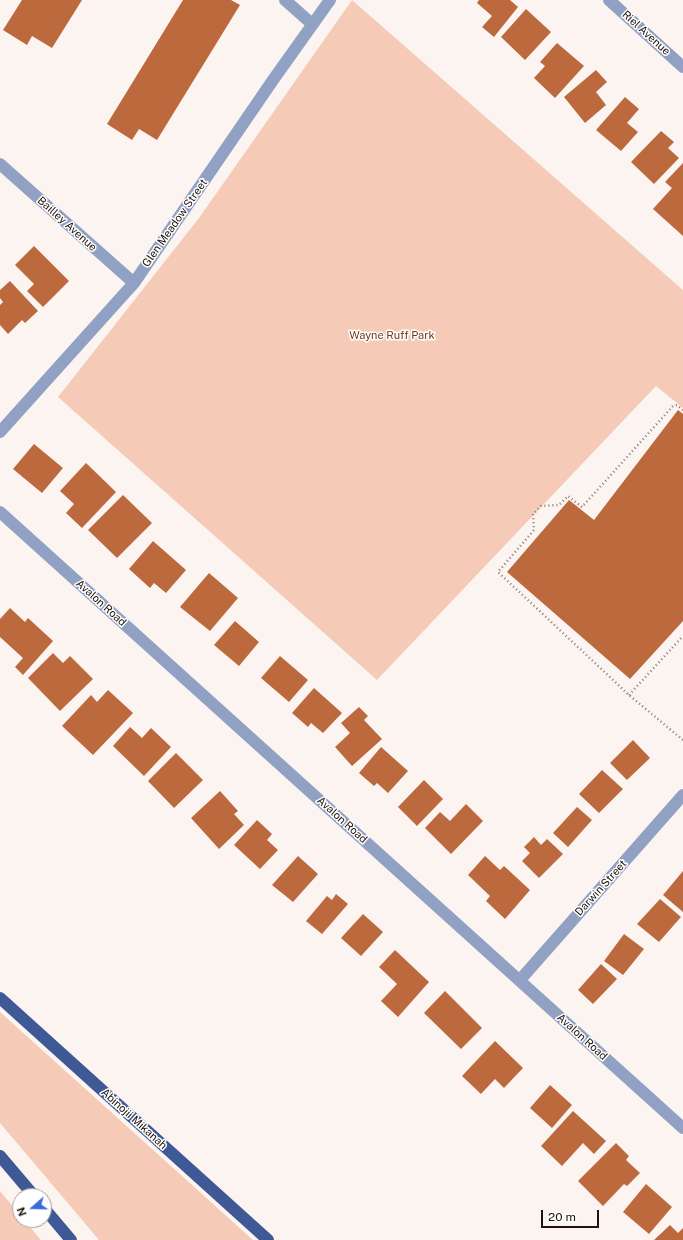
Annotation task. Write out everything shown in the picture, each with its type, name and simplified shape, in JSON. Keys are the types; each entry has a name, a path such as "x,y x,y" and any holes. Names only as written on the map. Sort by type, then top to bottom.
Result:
{"main road":[{"name":"Abinojii Mikanah","path":"0,998 268,1240"},
{"path":"0,1156 27,1188"},
{"path":"52,1217 71,1240"}],"street":[{"path":"285,0 312,24"},
{"name":"Glen Meadow Street","path":"0,432 134,283 330,0"},
{"name":"Riel Avenue","path":"609,0 683,67"},
{"name":"Bailley Avenue","path":"0,164 134,283"},
{"name":"Avalon Road","path":"0,512 683,1128"},
{"name":"Darwin Street","path":"520,980 683,796"}],"path":[{"path":"683,410 677,405 672,406 582,507 568,496 559,505 541,506 533,514 534,530 498,572 629,695 683,740"},
{"path":"629,695 683,636"}],"green space":[{"name":"Wayne Ruff Park","path":"352,0 683,290 683,408 656,386 377,680 58,397 199,218"},
{"path":"0,1012 253,1240 99,1240 0,1123"},
{"path":"0,1191 12,1205 12,1228 31,1228 41,1240 0,1240"}],"building":[{"path":"22,0 82,0 52,48 32,36 27,45 3,30"},
{"path":"183,0 231,0 240,5 157,140 139,129 132,140 107,124"},
{"path":"479,0 510,0 518,7 494,37 482,27 492,16 477,3"},
{"path":"526,9 551,32 525,60 501,37"},
{"path":"557,43 584,66 555,98 534,78 545,66 540,62"},
{"path":"596,70 607,82 596,92 606,105 585,123 564,97"},
{"path":"625,97 639,109 627,123 638,132 621,151 596,130"},
{"path":"661,131 674,142 668,148 679,158 654,184 631,162"},
{"path":"683,163 683,236 653,209 672,188 665,182"},
{"path":"34,246 69,281 43,307 27,291 34,284 15,265"},
{"path":"10,281 38,311 25,323 22,320 8,334 0,325 0,305 3,302 0,298 0,290"},
{"path":"678,410 683,414 683,621 630,679 507,572 569,500 594,520"},
{"path":"34,444 63,468 42,493 13,469"},
{"path":"86,463 116,492 82,528 66,513 74,504 60,491"},
{"path":"123,495 152,523 117,558 88,530"},
{"path":"153,541 186,570 166,593 154,583 150,588 129,569"},
{"path":"209,573 238,598 210,631 180,607"},
{"path":"10,608 25,622 28,618 53,641 23,675 15,667 23,658 0,637 0,619"},
{"path":"235,621 259,642 239,666 214,645"},
{"path":"53,653 63,663 70,656 93,679 60,711 28,678"},
{"path":"280,656 308,680 289,702 261,678"},
{"path":"314,688 342,713 323,733 311,723 308,727 292,713"},
{"path":"108,690 133,713 93,755 62,726 91,695 97,702"},
{"path":"359,707 368,716 364,720 382,739 352,766 335,747 350,733 341,723"},
{"path":"130,727 142,738 151,728 171,747 144,776 113,746"},
{"path":"633,740 650,758 627,780 610,763"},
{"path":"381,747 408,771 388,793 377,783 374,786 359,773"},
{"path":"176,753 203,780 174,808 148,781"},
{"path":"602,770 623,789 599,813 579,794"},
{"path":"424,780 443,799 417,826 398,807"},
{"path":"220,791 238,811 234,814 244,825 219,849 191,818"},
{"path":"466,804 483,821 451,854 425,828 440,812 450,821"},
{"path":"577,807 592,820 568,847 553,833"},
{"path":"257,820 272,834 267,840 278,850 260,869 234,845"},
{"path":"534,837 541,845 547,839 563,854 539,878 522,861 530,853 524,847"},
{"path":"298,856 318,874 293,902 272,885"},
{"path":"485,856 500,870 504,866 530,890 505,919 486,901 490,896 468,875"},
{"path":"683,871 683,912 663,895"},
{"path":"336,894 348,904 322,934 306,921 327,896 332,900"},
{"path":"660,899 681,917 659,942 637,924"},
{"path":"363,914 383,932 361,956 341,938"},
{"path":"624,934 644,949 623,975 604,961"},
{"path":"395,950 429,982 398,1017 381,1001 397,984 379,967"},
{"path":"601,964 617,979 593,1004 578,990"},
{"path":"445,991 482,1028 461,1049 424,1013"},
{"path":"495,1041 523,1068 504,1088 495,1079 481,1094 462,1076"},
{"path":"550,1085 572,1105 552,1128 530,1108"},
{"path":"573,1111 606,1141 594,1154 583,1143 562,1166 541,1146"},
{"path":"616,1143 629,1156 626,1160 640,1173 627,1186 624,1184 603,1206 578,1181"},
{"path":"646,1184 672,1207 649,1234 623,1212"},
{"path":"670,1225 678,1233 683,1228 683,1240 654,1240"}]}
